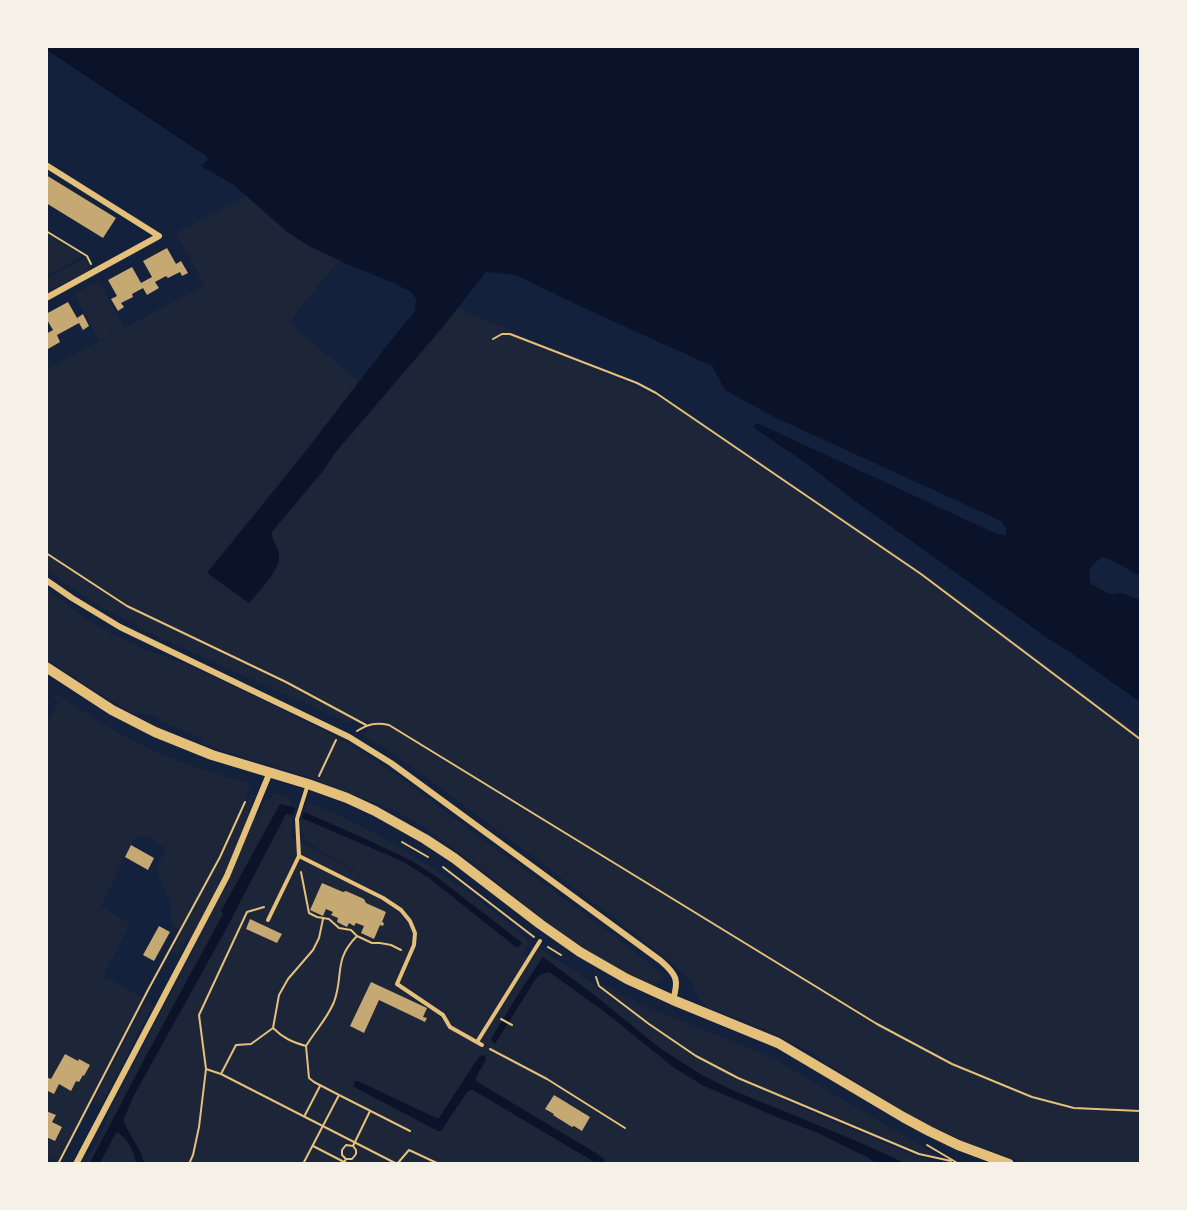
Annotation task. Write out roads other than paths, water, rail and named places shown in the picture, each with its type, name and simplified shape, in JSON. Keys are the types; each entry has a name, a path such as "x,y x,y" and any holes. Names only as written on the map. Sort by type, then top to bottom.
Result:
{"street":[{"path":"46,165 159,236 46,298"},
{"path":"46,580 120,627 340,732 391,763 662,962 672,971 677,980 673,1000"},
{"path":"46,667 112,710 155,732 212,755 271,771 347,798 375,811 425,839 580,952 627,979 778,1043 920,1127 958,1145 1009,1164"},
{"path":"76,1164 227,876 271,771"}],"lane":[{"path":"268,920 298,856 297,819 308,784"},
{"path":"298,856 383,898 401,910 410,921 415,933 414,945 397,984 443,1015 450,1027 479,1043 540,941"}]}
